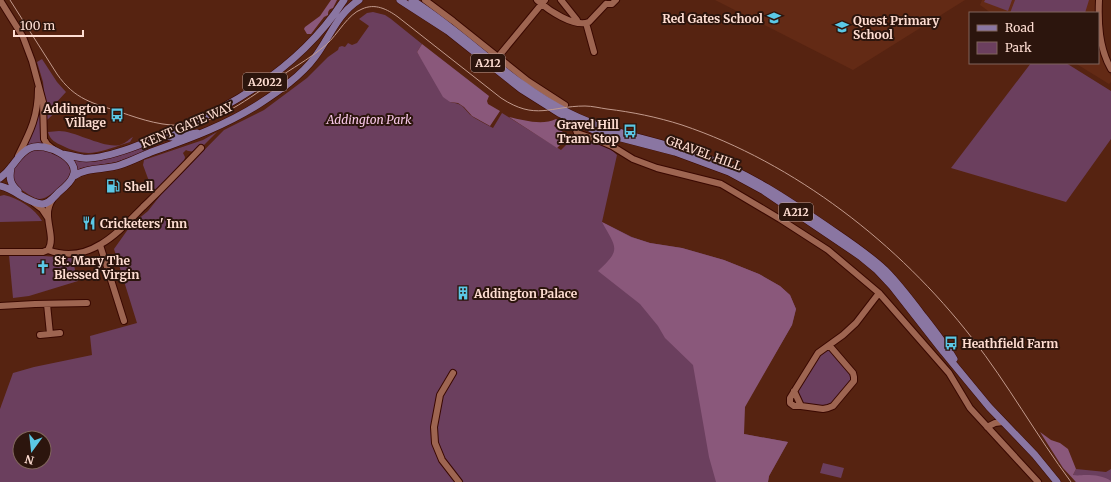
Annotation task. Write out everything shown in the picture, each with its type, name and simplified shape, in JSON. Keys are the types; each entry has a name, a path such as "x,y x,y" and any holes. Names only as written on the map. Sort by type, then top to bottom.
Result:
{"main road":[{"name":"KENT GATE WAY","path":"62,154 84,158 110,154 164,136 222,109 266,81 309,44 333,16 344,0"},
{"name":"KENT GATE WAY","path":"74,176 81,171 103,169 120,165 203,133 229,121 260,103 300,73 315,57 341,16 359,0"},
{"name":"GRAVEL HILL","path":"400,0 448,31 521,89 577,127 675,152 741,178 776,199 860,256 881,274 896,290 964,377 1003,422 1035,455 1057,482"},
{"name":"GRAVEL HILL","path":"412,0 452,27 524,85 573,115 601,127 683,149 752,177 778,194 865,254 883,269 912,301 948,349 964,377"},
{"path":"164,136 172,137 192,132 203,133"},
{"path":"0,178 11,168 15,161 24,152 34,146 44,146 62,154 73,166 74,176 53,198 46,203 34,202 22,195 0,186"},
{"path":"11,168 10,181 22,195"}],"street":[{"path":"0,0 23,37 32,61 44,106 44,139 47,144 55,150"},
{"name":"GRAVEL HILL","path":"425,0 528,81 547,98 565,105"},
{"path":"561,0 577,20 576,22"},
{"path":"498,57 541,1 565,19 586,23 589,22 605,2 612,4 616,0"},
{"path":"1098,12 1099,0"},
{"path":"586,23 594,52"},
{"path":"1099,30 1111,69"},
{"path":"15,161 33,125 38,104 38,84"},
{"name":"GRAVEL HILL","path":"577,127 576,132 580,135 612,146 633,159 657,168 721,184 828,250 879,294 949,373 970,408 1038,482"},
{"path":"44,134 60,149 75,156"},
{"path":"0,252 43,252 48,250 73,254 87,251 100,245 111,238 128,222 189,156 201,148"},
{"path":"48,250 51,243 48,218 49,205 53,198"},
{"path":"34,202 42,209 48,218"},
{"path":"100,245 124,321"},
{"path":"829,345 853,373 854,381 833,406 823,409 794,406 790,403 790,398 818,353 829,345 843,335 856,323 879,294"},
{"path":"0,306 87,303"},
{"path":"47,304 50,334"},
{"path":"40,335 60,333"},
{"path":"453,374 440,396 434,427 435,442 442,460 459,482"},
{"path":"988,427 995,423 1003,422"}],"shaded area":[{"path":"331,0 337,0 333,8 329,10 328,15 324,17 311,34 307,34 304,29 305,27 320,16"},
{"path":"715,0 965,0 853,70"},
{"path":"982,0 1096,0 1095,12 990,12 980,5"},
{"path":"422,44 489,96 487,101 488,104 500,111 490,126 472,116 458,103 450,102 443,97 417,52"},
{"path":"1099,47 1111,76 1111,82 1109,84 1077,64 1099,64"},
{"path":"509,117 539,122 556,119 558,120 554,126 569,136 557,148"},
{"path":"602,222 631,237 650,243 682,248 724,260 759,274 780,286 790,295 796,309 792,325 745,407 744,434 788,442 769,476 768,482 716,482 709,457 693,365 665,338 658,326 640,304 598,271 606,264 614,253 613,243"},
{"path":"1040,432 1068,449 1076,469 1073,475 1099,476 1108,479 1111,482 1076,482 1063,468"}],"green space":[{"path":"985,0 1012,0 1008,11 984,2"},
{"path":"1015,0 1089,0 1085,12 1010,12"},
{"name":"Addington Park","path":"373,12 385,15 422,44 417,52 450,102 459,104 473,117 493,128 502,113 561,150 577,136 610,148 617,155 602,222 632,237 650,243 682,248 724,260 759,274 780,286 790,295 796,309 792,325 744,407 744,434 788,442 769,476 768,482 0,482 0,409 13,373 92,355 90,336 137,323 114,249 131,225 148,211 163,192 224,130 264,110 307,78 328,57 338,50 339,47 345,47 348,43 352,45 357,43 369,26 359,19 367,13"},
{"path":"42,59 57,82 66,92 55,104 59,109 47,120 43,82 37,62"},
{"path":"1030,64 1068,64 1111,91 1111,139 1066,202 951,168"},
{"path":"40,100 40,128 43,143 34,143 23,150 34,126"},
{"path":"59,131 109,145 125,143 133,137 130,142 102,151 88,153 72,150 58,144 50,137 48,132"},
{"path":"217,132 204,145 202,144 195,150 186,150 183,153 185,157 184,162 153,192 143,165 144,160 203,140"},
{"path":"152,143 153,144 146,148 147,151 116,162 81,168 76,171 71,159 85,162 99,161"},
{"path":"30,149 44,149 52,151 66,162 70,169 69,177 66,181 52,194 43,199 35,198 15,185 13,177 14,169 24,154"},
{"path":"0,196 10,196 26,205 35,212 42,221 0,222"},
{"path":"9,255 72,258 78,281 29,296 13,298"},
{"path":"826,350 833,352 851,374 852,380 831,404 823,407 803,404 799,395 799,389 818,358"},
{"path":"823,463 844,468 841,478 820,473"},
{"path":"1076,469 1106,472 1111,469 1111,482 1076,482 1072,477"}],"tram line":[{"path":"10,0 57,74 71,90 93,103 137,118 154,122 170,125 188,125 200,123 226,112 316,53 326,45 352,15 367,7 376,7 385,9 398,17 501,98 513,105 534,111 585,106 626,112 673,122 724,141 765,161 804,184 842,210 878,239 912,270 943,303 985,355 1071,482"}],"place":[{"name":"Red Gates School","path":"774,18"},
{"name":"Quest Primary School","path":"842,27"},
{"name":"Addington Village","path":"117,115"},
{"name":"Gravel Hill Tram Stop","path":"630,131"},
{"name":"Shell","path":"113,186"},
{"name":"Cricketers' Inn","path":"89,223"},
{"name":"St. Mary The Blessed Virgin","path":"43,267"},
{"name":"Addington Palace","path":"463,293"},
{"name":"Heathfield Farm","path":"951,343"}]}
